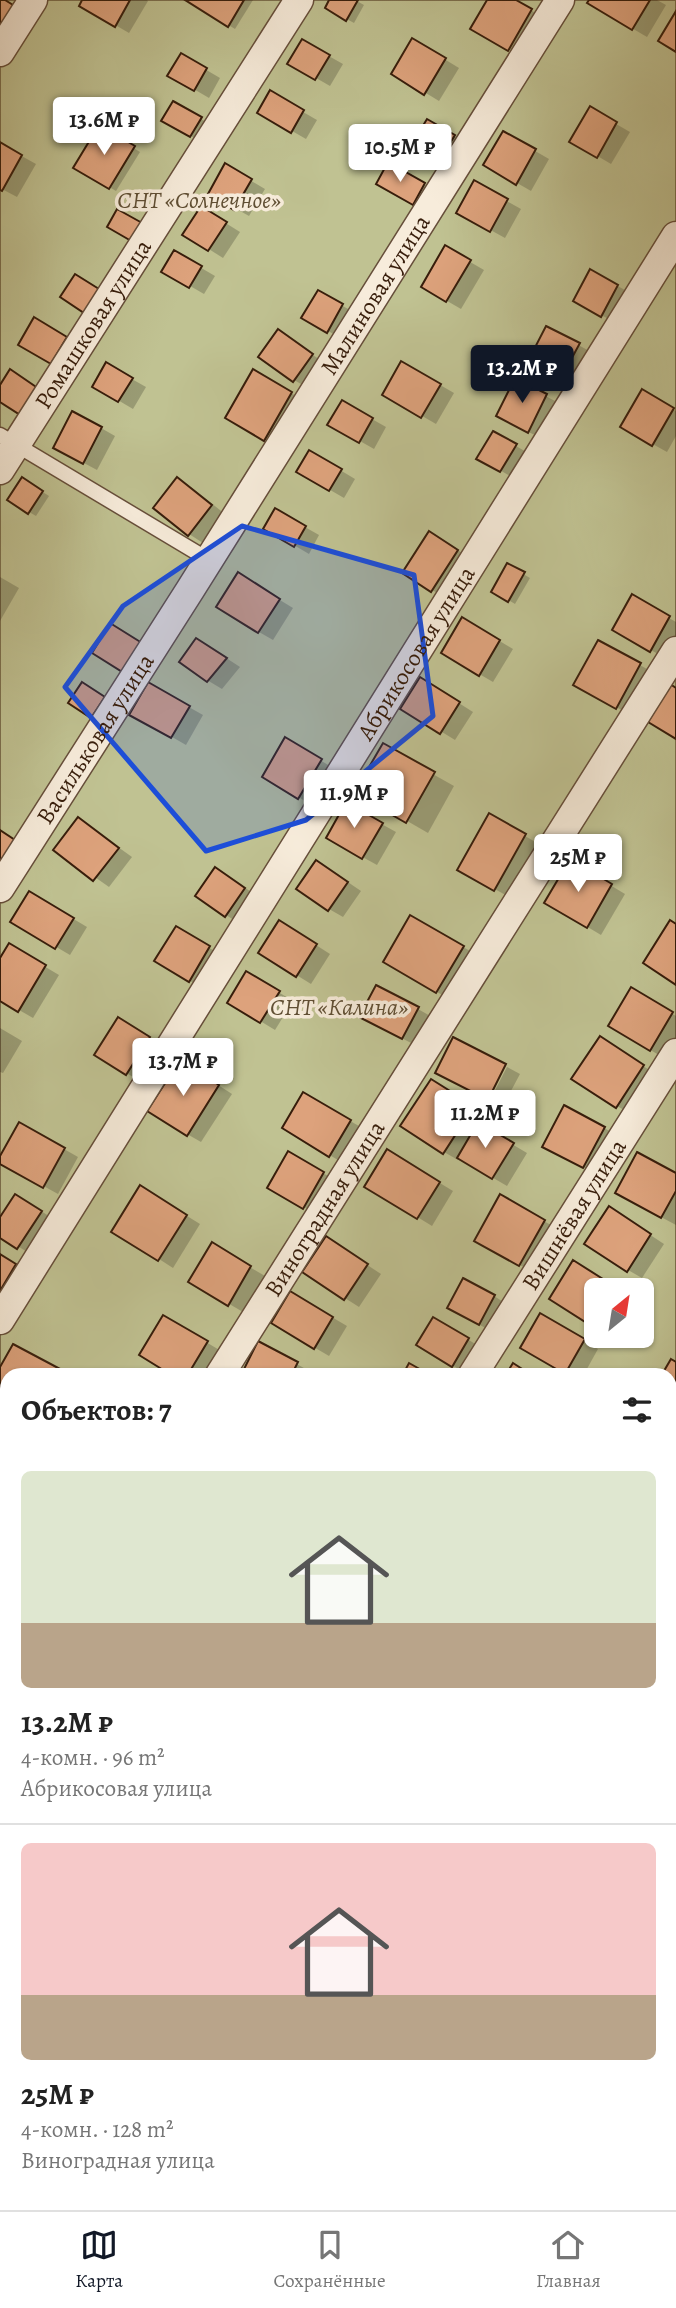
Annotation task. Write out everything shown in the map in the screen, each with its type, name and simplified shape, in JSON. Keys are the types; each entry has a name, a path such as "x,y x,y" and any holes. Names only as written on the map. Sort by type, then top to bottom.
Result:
{"street":[{"path":"0,52 33,0"},
{"name":"Ромашковая улица","path":"0,470 8,440 299,0"},
{"name":"Малиновая улица","path":"190,590 560,0"},
{"name":"Абрикосовая улица","path":"0,1320 676,236"},
{"name":"Васильковая улица","path":"0,888 190,590"},
{"name":"Виноградная улица","path":"224,1368 676,651"},
{"name":"Вишнёвая улица","path":"477,1368 676,1053"}],"lane":[{"path":"8,440 209,560"}],"highlighted area":[{"path":"242,526 414,575 433,716 306,820 206,851 65,687 123,606"}],"green space":[{"name":"СНТ «Калина»","path":"0,0 676,0 676,1368 0,1368"}],"building":[{"path":"0,0 13,5 3,23 0,22"},
{"path":"82,0 130,0 115,27 79,6"},
{"path":"185,0 244,0 228,27"},
{"path":"329,0 358,0 346,21 325,8"},
{"path":"487,0 516,0 532,9 508,51 470,29"},
{"path":"589,0 650,0 632,30 587,3"},
{"path":"676,11 676,52 658,41"},
{"path":"412,38 446,58 424,95 391,74"},
{"path":"302,39 330,55 315,80 287,64"},
{"path":"181,53 207,68 194,91 167,76"},
{"path":"270,90 304,110 291,133 257,113"},
{"path":"173,101 202,117 190,137 161,121"},
{"path":"590,106 617,122 597,158 569,142"},
{"path":"427,119 455,135 446,150 418,134"},
{"path":"99,125 135,146 109,189 73,168"},
{"path":"503,131 536,149 516,185 483,165"},
{"path":"0,142 22,155 2,191 0,190"},
{"path":"388,162 425,183 413,205 376,184"},
{"path":"225,163 252,179 234,210 208,194"},
{"path":"474,180 508,199 490,232 456,213"},
{"path":"201,206 227,222 208,251 182,235"},
{"path":"117,209 144,224 133,242 107,227"},
{"path":"445,245 471,260 446,302 421,287"},
{"path":"174,250 202,266 189,288 161,272"},
{"path":"590,269 618,285 601,317 573,301"},
{"path":"75,274 99,289 84,313 60,297"},
{"path":"318,290 343,304 327,333 301,318"},
{"path":"34,317 67,337 51,364 18,345"},
{"path":"546,326 580,343 560,380 527,363"},
{"path":"278,329 313,354 293,382 258,357"},
{"path":"401,361 441,384 421,418 382,395"},
{"path":"106,362 133,378 118,402 92,387"},
{"path":"10,369 42,391 25,418 0,402 0,385"},
{"path":"253,369 292,392 264,441 225,418"},
{"path":"515,378 547,394 528,433 496,416"},
{"path":"642,389 674,408 652,446 620,427"},
{"path":"342,400 373,418 359,443 327,425"},
{"path":"72,411 102,427 83,464 53,448"},
{"path":"493,431 517,444 500,472 476,459"},
{"path":"309,450 342,469 329,491 296,472"},
{"path":"22,477 43,491 28,514 7,500"},
{"path":"177,477 212,505 188,536 153,508"},
{"path":"275,508 306,526 294,547 263,529"},
{"path":"429,531 458,550 431,592 402,573"},
{"path":"507,563 525,572 508,602 491,592"},
{"path":"238,572 280,599 258,633 216,607"},
{"path":"632,594 670,616 650,652 612,630"},
{"path":"462,617 500,640 479,676 441,653"},
{"path":"110,623 142,643 124,673 92,653"},
{"path":"196,638 227,658 207,682 179,662"},
{"path":"598,640 641,663 616,709 573,685"},
{"path":"420,677 460,702 440,734 400,709"},
{"path":"82,682 105,697 91,718 68,703"},
{"path":"148,682 190,706 171,738 129,715"},
{"path":"670,684 676,688 676,739 648,722"},
{"path":"285,737 322,759 298,799 262,777"},
{"path":"383,743 435,772 406,823 354,793"},
{"path":"346,802 383,823 362,859 326,838"},
{"path":"489,813 526,834 494,891 457,870"},
{"path":"78,817 119,848 93,881 53,850"},
{"path":"0,830 15,840 0,862"},
{"path":"570,859 612,884 587,928 544,903"},
{"path":"316,860 348,882 328,911 296,889"},
{"path":"215,867 245,888 225,917 195,896"},
{"path":"29,891 74,918 55,949 10,922"},
{"path":"410,915 464,946 436,993 383,962"},
{"path":"279,920 317,944 296,977 258,953"},
{"path":"670,920 676,924 676,985 643,963"},
{"path":"176,926 210,946 189,982 154,961"},
{"path":"9,943 46,965 18,1012 0,1001 0,958"},
{"path":"246,971 280,991 260,1023 227,1003"},
{"path":"376,985 419,1007 402,1039 359,1017"},
{"path":"631,987 673,1012 650,1051 608,1026"},
{"path":"118,1017 150,1037 126,1075 94,1055"},
{"path":"600,1036 644,1065 616,1108 571,1079"},
{"path":"453,1037 506,1064 488,1100 435,1073"},
{"path":"180,1060 219,1085 187,1136 147,1111"},
{"path":"431,1079 474,1106 443,1154 400,1126"},
{"path":"303,1092 351,1120 329,1157 282,1128"},
{"path":"564,1105 605,1127 583,1168 542,1147"},
{"path":"19,1122 65,1148 43,1188 0,1164 0,1156"},
{"path":"478,1122 514,1143 492,1179 457,1158"},
{"path":"387,1149 440,1182 417,1219 364,1187"},
{"path":"288,1151 324,1172 303,1209 267,1188"},
{"path":"637,1152 676,1173 676,1191 661,1218 615,1193"},
{"path":"140,1185 187,1215 158,1261 111,1232"},
{"path":"15,1194 42,1211 17,1249 0,1238 0,1217"},
{"path":"500,1194 545,1220 519,1266 474,1241"},
{"path":"609,1206 651,1234 627,1272 584,1244"},
{"path":"326,1236 368,1264 344,1300 302,1272"},
{"path":"212,1242 251,1266 228,1306 188,1282"},
{"path":"0,1254 16,1264 0,1291"},
{"path":"573,1260 601,1278 584,1278 584,1321 549,1299"},
{"path":"463,1278 495,1295 479,1325 447,1308"},
{"path":"290,1291 333,1317 314,1349 271,1323"},
{"path":"540,1313 584,1338 568,1368 555,1368 520,1348"},
{"path":"163,1315 208,1341 192,1368 160,1368 139,1355"},
{"path":"433,1317 469,1338 452,1367 416,1345"},
{"path":"258,1341 298,1362 295,1368 244,1368"},
{"path":"13,1344 58,1368 0,1368"},
{"path":"671,1359 676,1362 676,1368 666,1368"}],"park label":[{"name":"СНТ «Солнечное»","path":"199,200"}]}
